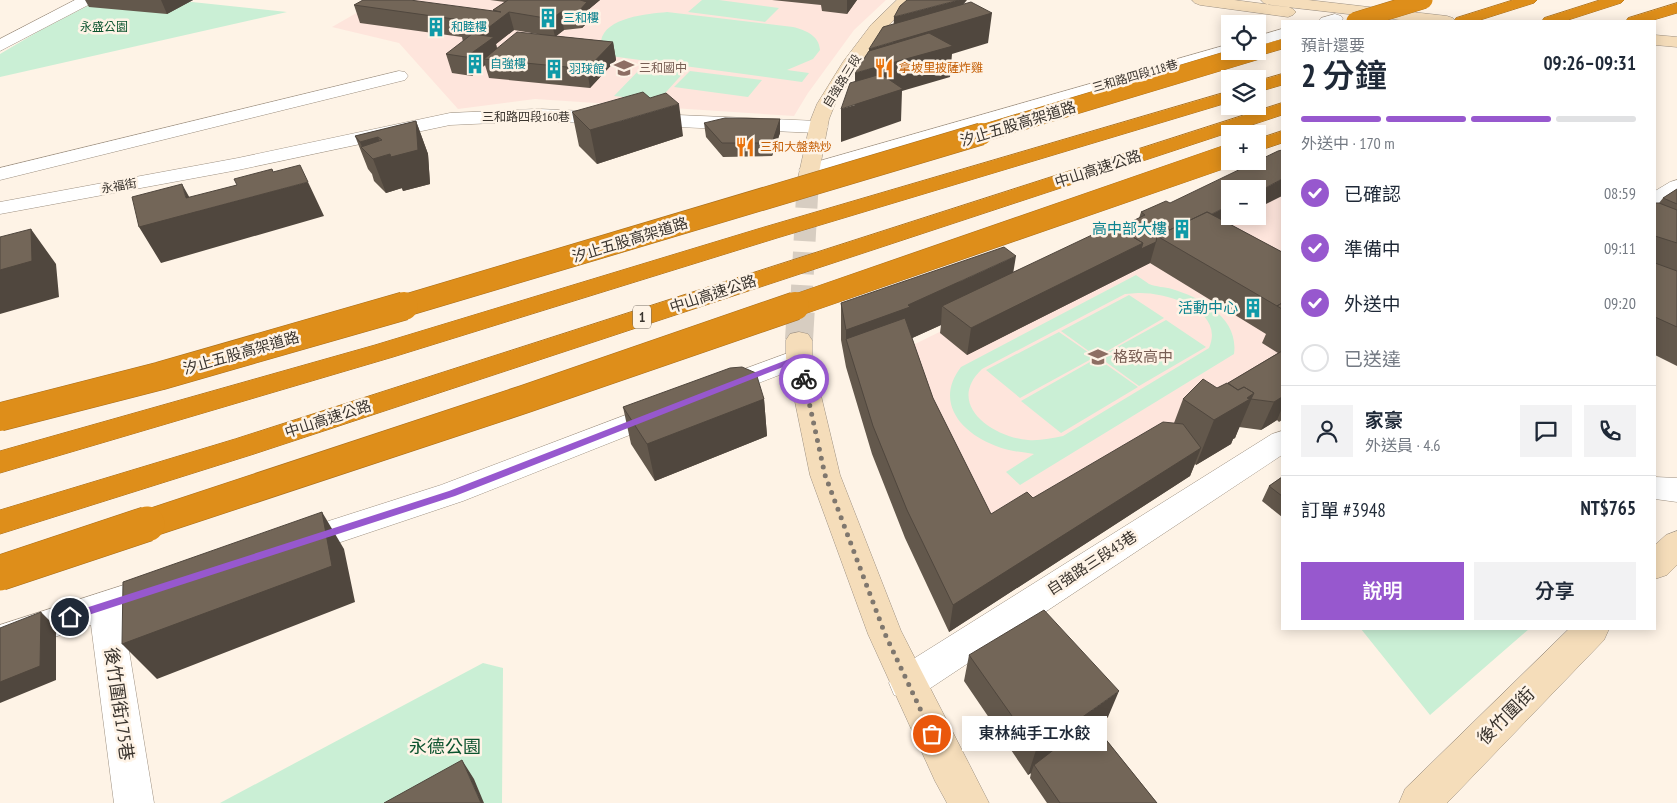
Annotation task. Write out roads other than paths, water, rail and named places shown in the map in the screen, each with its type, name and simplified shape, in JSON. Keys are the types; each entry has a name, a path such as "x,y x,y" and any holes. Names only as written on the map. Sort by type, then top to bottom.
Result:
{"highway":[{"path":"1358,20 1424,0"},
{"path":"1465,20 1529,0"},
{"path":"1553,20 1616,0"},
{"path":"1637,20 1677,8"},
{"name":"汐止五股高架道路","path":"1266,48 1281,44"},
{"name":"汐止五股高架道路","path":"0,418 160,376 553,263 1227,60"},
{"path":"1266,84 1281,79"},
{"name":"中山高速公路","path":"0,462 393,349 768,233 1221,99"},
{"name":"中山高速公路","path":"0,522 253,444 1281,109"},
{"path":"1266,142 1281,137"},
{"path":"0,573 525,399 1221,158"}],"street":[{"path":"0,46 87,0"},
{"name":"自強路三段","path":"809,174 818,127 826,104 852,62 877,28 906,0"},
{"path":"1200,0 1330,20"},
{"path":"1269,0 1439,20"},
{"path":"0,27 32,28"},
{"path":"1266,39 1281,34"},
{"path":"1656,40 1677,42"},
{"path":"1656,50 1677,52"},
{"name":"三和路四段118巷","path":"809,174 1221,52"},
{"path":"0,174 399,76"},
{"name":"三和路四段160巷","path":"238,164 450,118 538,115 818,127"},
{"name":"永福街","path":"0,208 238,164"},
{"path":"1656,199 1677,186"},
{"path":"274,551 452,493 694,399 799,349 825,475 885,634 949,768 969,803"},
{"name":"自強路三段43巷","path":"907,683 1281,443"},
{"path":"1656,488 1677,490"},
{"path":"1656,565 1677,544"},
{"path":"0,640 180,581"},
{"name":"後竹圍街175巷","path":"105,606 134,803"},
{"name":"後竹圍街","path":"1419,803 1591,630"}],"tunnel":[{"path":"801,307 808,178"},
{"path":"799,340 801,306"}],"place":[{"name":"三和樓","path":"548,18"},
{"name":"和睦樓","path":"436,27"},
{"name":"自強樓","path":"475,64"},
{"name":"三和國中","path":"624,68"},
{"name":"拿坡里披薩炸雞","path":"884,68"},
{"name":"羽球館","path":"554,69"},
{"name":"三和大盤熱炒","path":"745,147"},
{"name":"高中部大樓","path":"1182,229"},
{"name":"活動中心","path":"1253,308"},
{"name":"格致高中","path":"1098,357"},
{"name":"東林純手工水餃","path":"932,734"}],"park label":[{"name":"永盛公園","path":"104,27"},
{"name":"永德公園","path":"445,747"}]}
